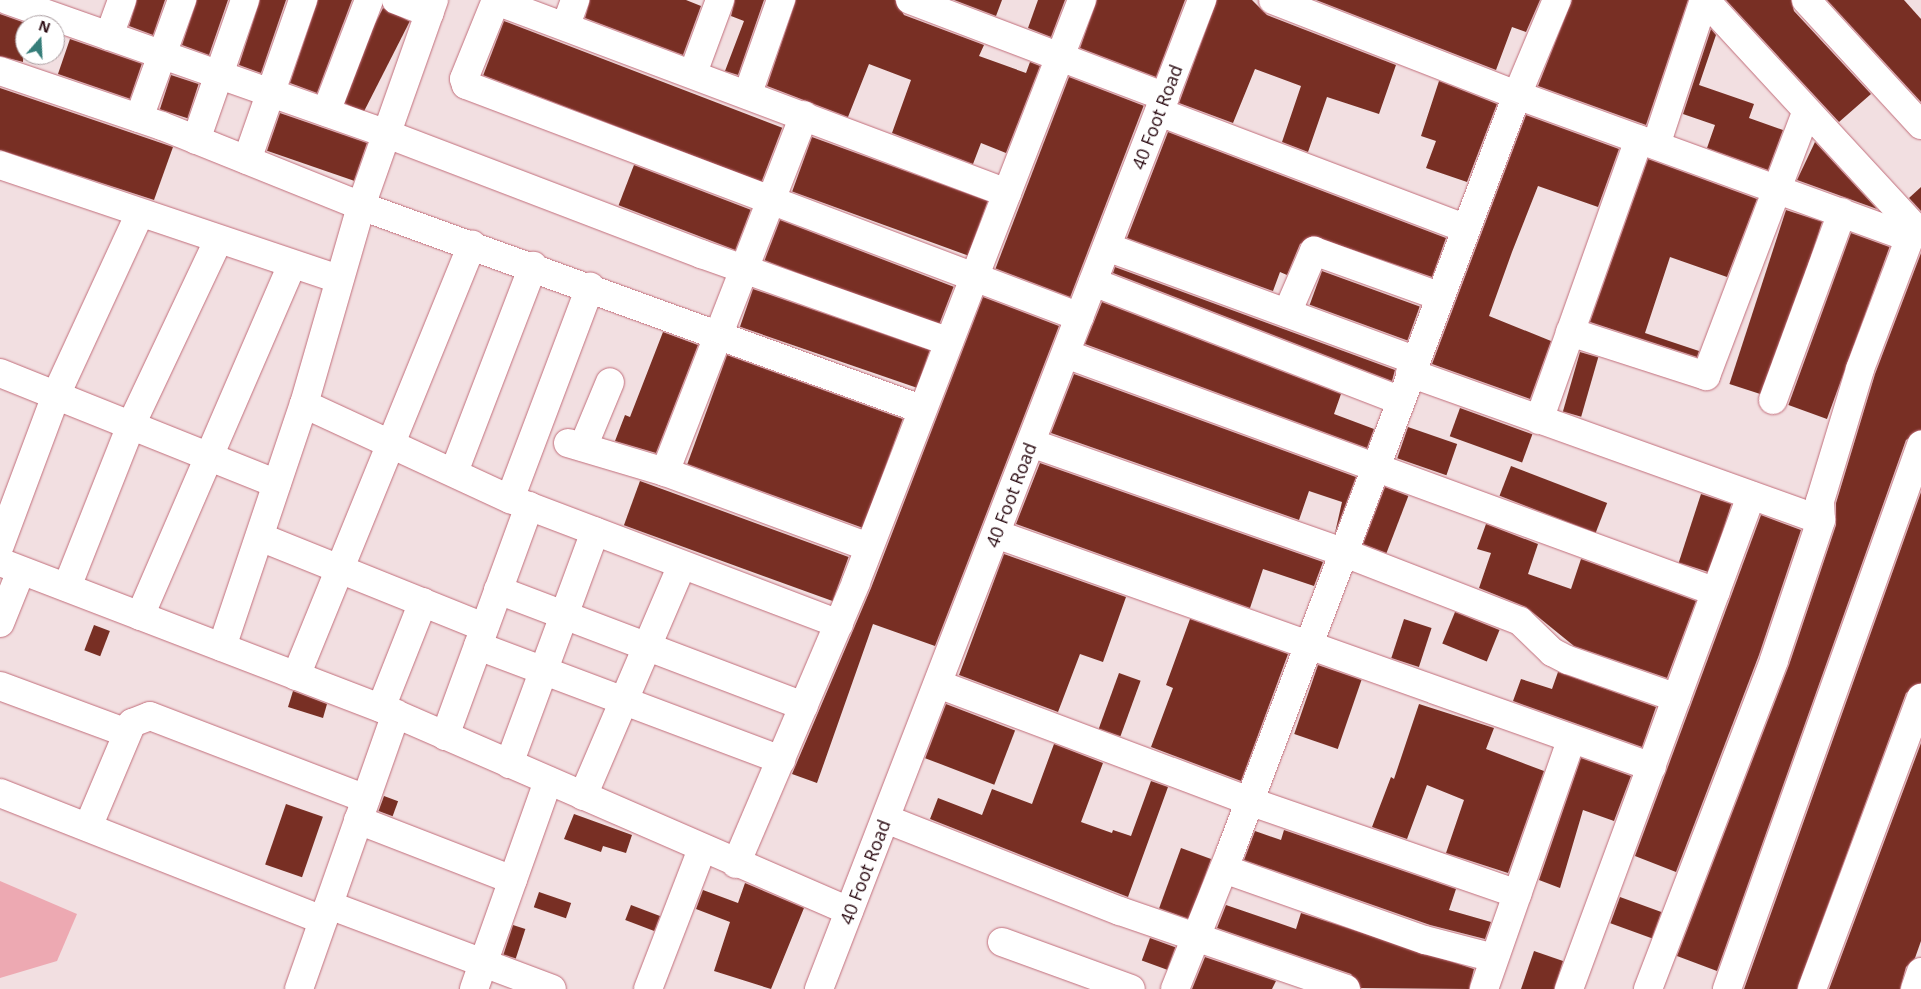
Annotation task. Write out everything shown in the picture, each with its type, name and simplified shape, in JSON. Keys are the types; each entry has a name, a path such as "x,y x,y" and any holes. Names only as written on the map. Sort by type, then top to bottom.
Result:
{"street":[{"path":"7,0 54,8 109,36 387,134 744,268 949,342"},
{"path":"109,36 122,0"},
{"path":"139,118 182,0"},
{"path":"196,140 245,0"},
{"path":"247,160 303,0"},
{"path":"326,112 369,0"},
{"path":"222,647 304,404 361,206 432,7 396,0"},
{"path":"1007,193 748,92 692,73 571,12 496,0 464,79 466,85 975,274 1080,316"},
{"path":"692,73 720,0"},
{"path":"748,92 780,0"},
{"path":"910,0 1062,56 1162,104 1465,228"},
{"path":"736,864 839,624 921,409 1062,56 1082,0"},
{"name":"40 Foot Road","path":"819,989 1202,0"},
{"path":"1175,989 1198,936 1250,801 1373,468 1465,228 1517,95 1557,0"},
{"path":"1539,420 1570,332 1704,0 1915,233"},
{"path":"1806,0 1921,125"},
{"path":"1292,3 1517,95 1842,212 1915,233"},
{"path":"0,71 139,118 361,206 534,266 921,409"},
{"path":"1570,332 1706,376 1806,112"},
{"path":"665,472 804,114"},
{"path":"0,165 218,241 339,279"},
{"path":"1773,400 1842,212"},
{"path":"0,545 56,395 140,213"},
{"path":"1648,989 1774,660 1821,520 1820,501 1860,369 1915,233"},
{"path":"66,587 131,425 218,241"},
{"path":"296,676 388,441 472,244"},
{"path":"1106,247 1287,313 1539,420 1821,520"},
{"path":"1287,313 1314,250 1439,296"},
{"path":"140,616 292,265"},
{"path":"454,472 534,266"},
{"path":"1094,282 1399,400"},
{"path":"445,736 498,590 520,502 590,287"},
{"path":"1066,354 1716,592"},
{"path":"0,373 278,484"},
{"path":"610,382 575,445 665,472 869,547"},
{"path":"304,404 520,502 839,624"},
{"path":"1031,443 1342,552 1520,621 1552,652 1568,660 1677,698"},
{"path":"1727,989 1921,446"},
{"path":"1569,989 1751,496"},
{"path":"510,764 596,531"},
{"path":"996,534 1571,740 1652,767"},
{"path":"260,537 338,566 423,602 481,637 544,671 781,760"},
{"path":"583,796 682,564"},
{"path":"0,623 10,566 388,711 736,864 849,911"},
{"path":"498,590 804,706"},
{"path":"299,989 362,810 388,711 423,602"},
{"path":"938,684 1250,801 1517,894"},
{"path":"0,686 127,733"},
{"path":"1812,989 1921,698"},
{"path":"88,827 127,733 140,718 160,718 513,880"},
{"path":"1484,989 1571,740"},
{"path":"474,989 548,781"},
{"path":"0,793 88,827 326,912 484,963 552,989"},
{"path":"886,819 1120,911 1198,936 1346,989"},
{"path":"648,989 702,849"},
{"path":"1224,869 1425,940 1494,958"},
{"path":"1002,942 1132,989"},
{"path":"1915,989 1921,972"}],"shaded area":[{"path":"0,881 77,914 57,961 0,978"}],"building":[{"path":"137,0 165,0 153,35 129,26"},
{"path":"197,0 228,0 209,55 182,45"},
{"path":"260,0 286,0 261,73 239,65"},
{"path":"318,0 352,0 317,93 290,83"},
{"path":"590,0 686,0 701,6 683,55 585,18"},
{"path":"735,0 764,0 738,75 725,71 744,21 731,16"},
{"path":"796,0 895,0 904,15 984,45 979,56 1026,73 1030,62 1040,66 1006,153 981,143 973,164 892,133 911,80 869,64 848,117 767,86"},
{"path":"954,0 1002,0 996,16"},
{"path":"1038,0 1065,0 1051,37 1028,28"},
{"path":"1097,0 1185,0 1156,77 1080,48"},
{"path":"1217,0 1252,0 1267,15 1396,65 1379,114 1327,97 1308,152 1282,142 1301,86 1255,69 1233,123 1179,103"},
{"path":"1316,0 1540,0 1526,32 1512,27 1496,70"},
{"path":"1572,0 1688,0 1646,125 1538,86"},
{"path":"1726,0 1791,0 1794,11 1871,94 1839,122"},
{"path":"1827,0 1904,0 1921,19 1921,102"},
{"path":"383,8 410,22 363,113 337,99"},
{"path":"0,14 15,19 15,60 0,56"},
{"path":"504,21 782,128 761,182 483,75"},
{"path":"1711,29 1716,35 1699,85 1754,104 1749,118 1783,130 1768,170 1707,148 1715,125 1683,114"},
{"path":"70,39 142,64 130,99 58,74 61,65 65,65 65,54"},
{"path":"171,75 199,84 187,118 160,109"},
{"path":"1069,77 1144,106 1070,297 996,268"},
{"path":"1439,81 1497,104 1467,182 1426,168 1436,141 1421,136"},
{"path":"0,88 173,147 154,200 0,150"},
{"path":"280,113 367,143 354,181 267,151"},
{"path":"1526,115 1619,149 1598,207 1538,186 1489,316 1551,341 1530,399 1432,364"},
{"path":"1168,132 1446,238 1432,277 1312,236 1300,244 1287,275 1280,272 1273,291 1127,238"},
{"path":"812,137 988,201 968,255 792,192"},
{"path":"1815,142 1877,209 1797,180"},
{"path":"1648,159 1757,199 1727,277 1670,257 1645,333 1699,351 1697,357 1590,322"},
{"path":"634,165 751,210 735,250 619,205"},
{"path":"1921,187 1921,211 1909,198"},
{"path":"1786,210 1822,222 1766,396 1729,384"},
{"path":"780,220 954,287 938,327 765,260"},
{"path":"1851,233 1890,247 1827,419 1788,405"},
{"path":"1921,253 1921,430 1906,440 1717,971 1677,956 1789,665 1836,525 1836,503 1875,374"},
{"path":"1115,267 1395,370 1392,381 1113,273"},
{"path":"1322,271 1420,307 1407,340 1310,305"},
{"path":"753,289 930,350 917,388 740,327"},
{"path":"983,297 1059,326 935,646 873,624 817,783 792,774 871,588"},
{"path":"1102,302 1341,394 1334,414 1374,429 1367,448 1085,344"},
{"path":"663,332 698,345 656,453 615,441 625,415 630,417"},
{"path":"1580,352 1598,357 1581,417 1563,412"},
{"path":"727,355 903,419 863,528 687,464"},
{"path":"1074,374 1356,477 1335,533 1342,502 1309,491 1299,520 1051,433"},
{"path":"1460,408 1532,434 1522,463 1450,436"},
{"path":"1408,427 1457,444 1446,475 1397,458"},
{"path":"1040,463 1323,562 1314,586 1263,569 1250,608 1016,524"},
{"path":"1511,466 1607,503 1596,533 1500,496"},
{"path":"640,481 849,557 833,601 624,525"},
{"path":"1385,487 1408,496 1386,553 1363,544"},
{"path":"1921,492 1921,683 1906,693 1797,989 1744,989"},
{"path":"1701,494 1731,504 1709,572 1679,562"},
{"path":"1761,515 1801,530 1759,655 1676,872 1635,856"},
{"path":"1486,524 1538,544 1528,574 1571,589 1581,559 1696,601 1667,678 1574,646 1526,607 1479,588 1491,553 1477,549"},
{"path":"1004,554 1126,597 1103,662 1080,654 1058,712 959,675"},
{"path":"1455,612 1500,630 1487,662 1442,644"},
{"path":"1190,619 1288,654 1241,781 1151,747 1173,688 1166,685"},
{"path":"1404,619 1432,628 1419,667 1391,658"},
{"path":"94,625 110,631 100,656 84,650"},
{"path":"1318,665 1361,680 1338,749 1294,734"},
{"path":"1558,672 1656,707 1642,747 1513,701 1521,679 1552,689"},
{"path":"1119,673 1141,681 1120,736 1099,728"},
{"path":"293,691 327,704 323,718 288,707"},
{"path":"946,704 1015,731 994,785 925,758"},
{"path":"1419,704 1494,728 1486,749 1544,771 1508,873 1446,853 1464,800 1427,785 1407,839 1372,827 1391,777 1394,779"},
{"path":"1921,743 1921,941 1915,958 1906,967 1900,989 1829,989"},
{"path":"1054,744 1103,763 1081,822 1112,833 1113,830 1131,836 1151,781 1168,787 1128,897 930,819 938,798 982,815 992,789 1032,804"},
{"path":"1581,758 1631,776 1614,821 1583,810 1560,888 1539,880"},
{"path":"384,796 398,801 393,816 379,811"},
{"path":"286,804 323,817 302,877 265,865"},
{"path":"574,814 632,835 626,853 603,846 601,852 564,839"},
{"path":"1284,830 1456,889 1449,910 1491,922 1485,939 1430,925 1244,860 1255,831 1281,840"},
{"path":"1181,848 1211,859 1189,919 1159,908"},
{"path":"745,883 804,908 771,989 714,971 730,922 696,909 703,890 738,903"},
{"path":"539,892 571,903 566,918 534,907"},
{"path":"1620,897 1661,912 1652,938 1610,923"},
{"path":"631,905 660,916 654,931 625,920"},
{"path":"1226,905 1296,929 1301,913 1474,969 1469,989 1361,988 1351,974 1217,928"},
{"path":"513,925 525,929 516,958 503,954"},
{"path":"1150,938 1175,947 1167,970 1142,961"},
{"path":"1534,951 1563,961 1554,989 1521,989"},
{"path":"1205,957 1276,981 1272,989 1192,989"}]}
